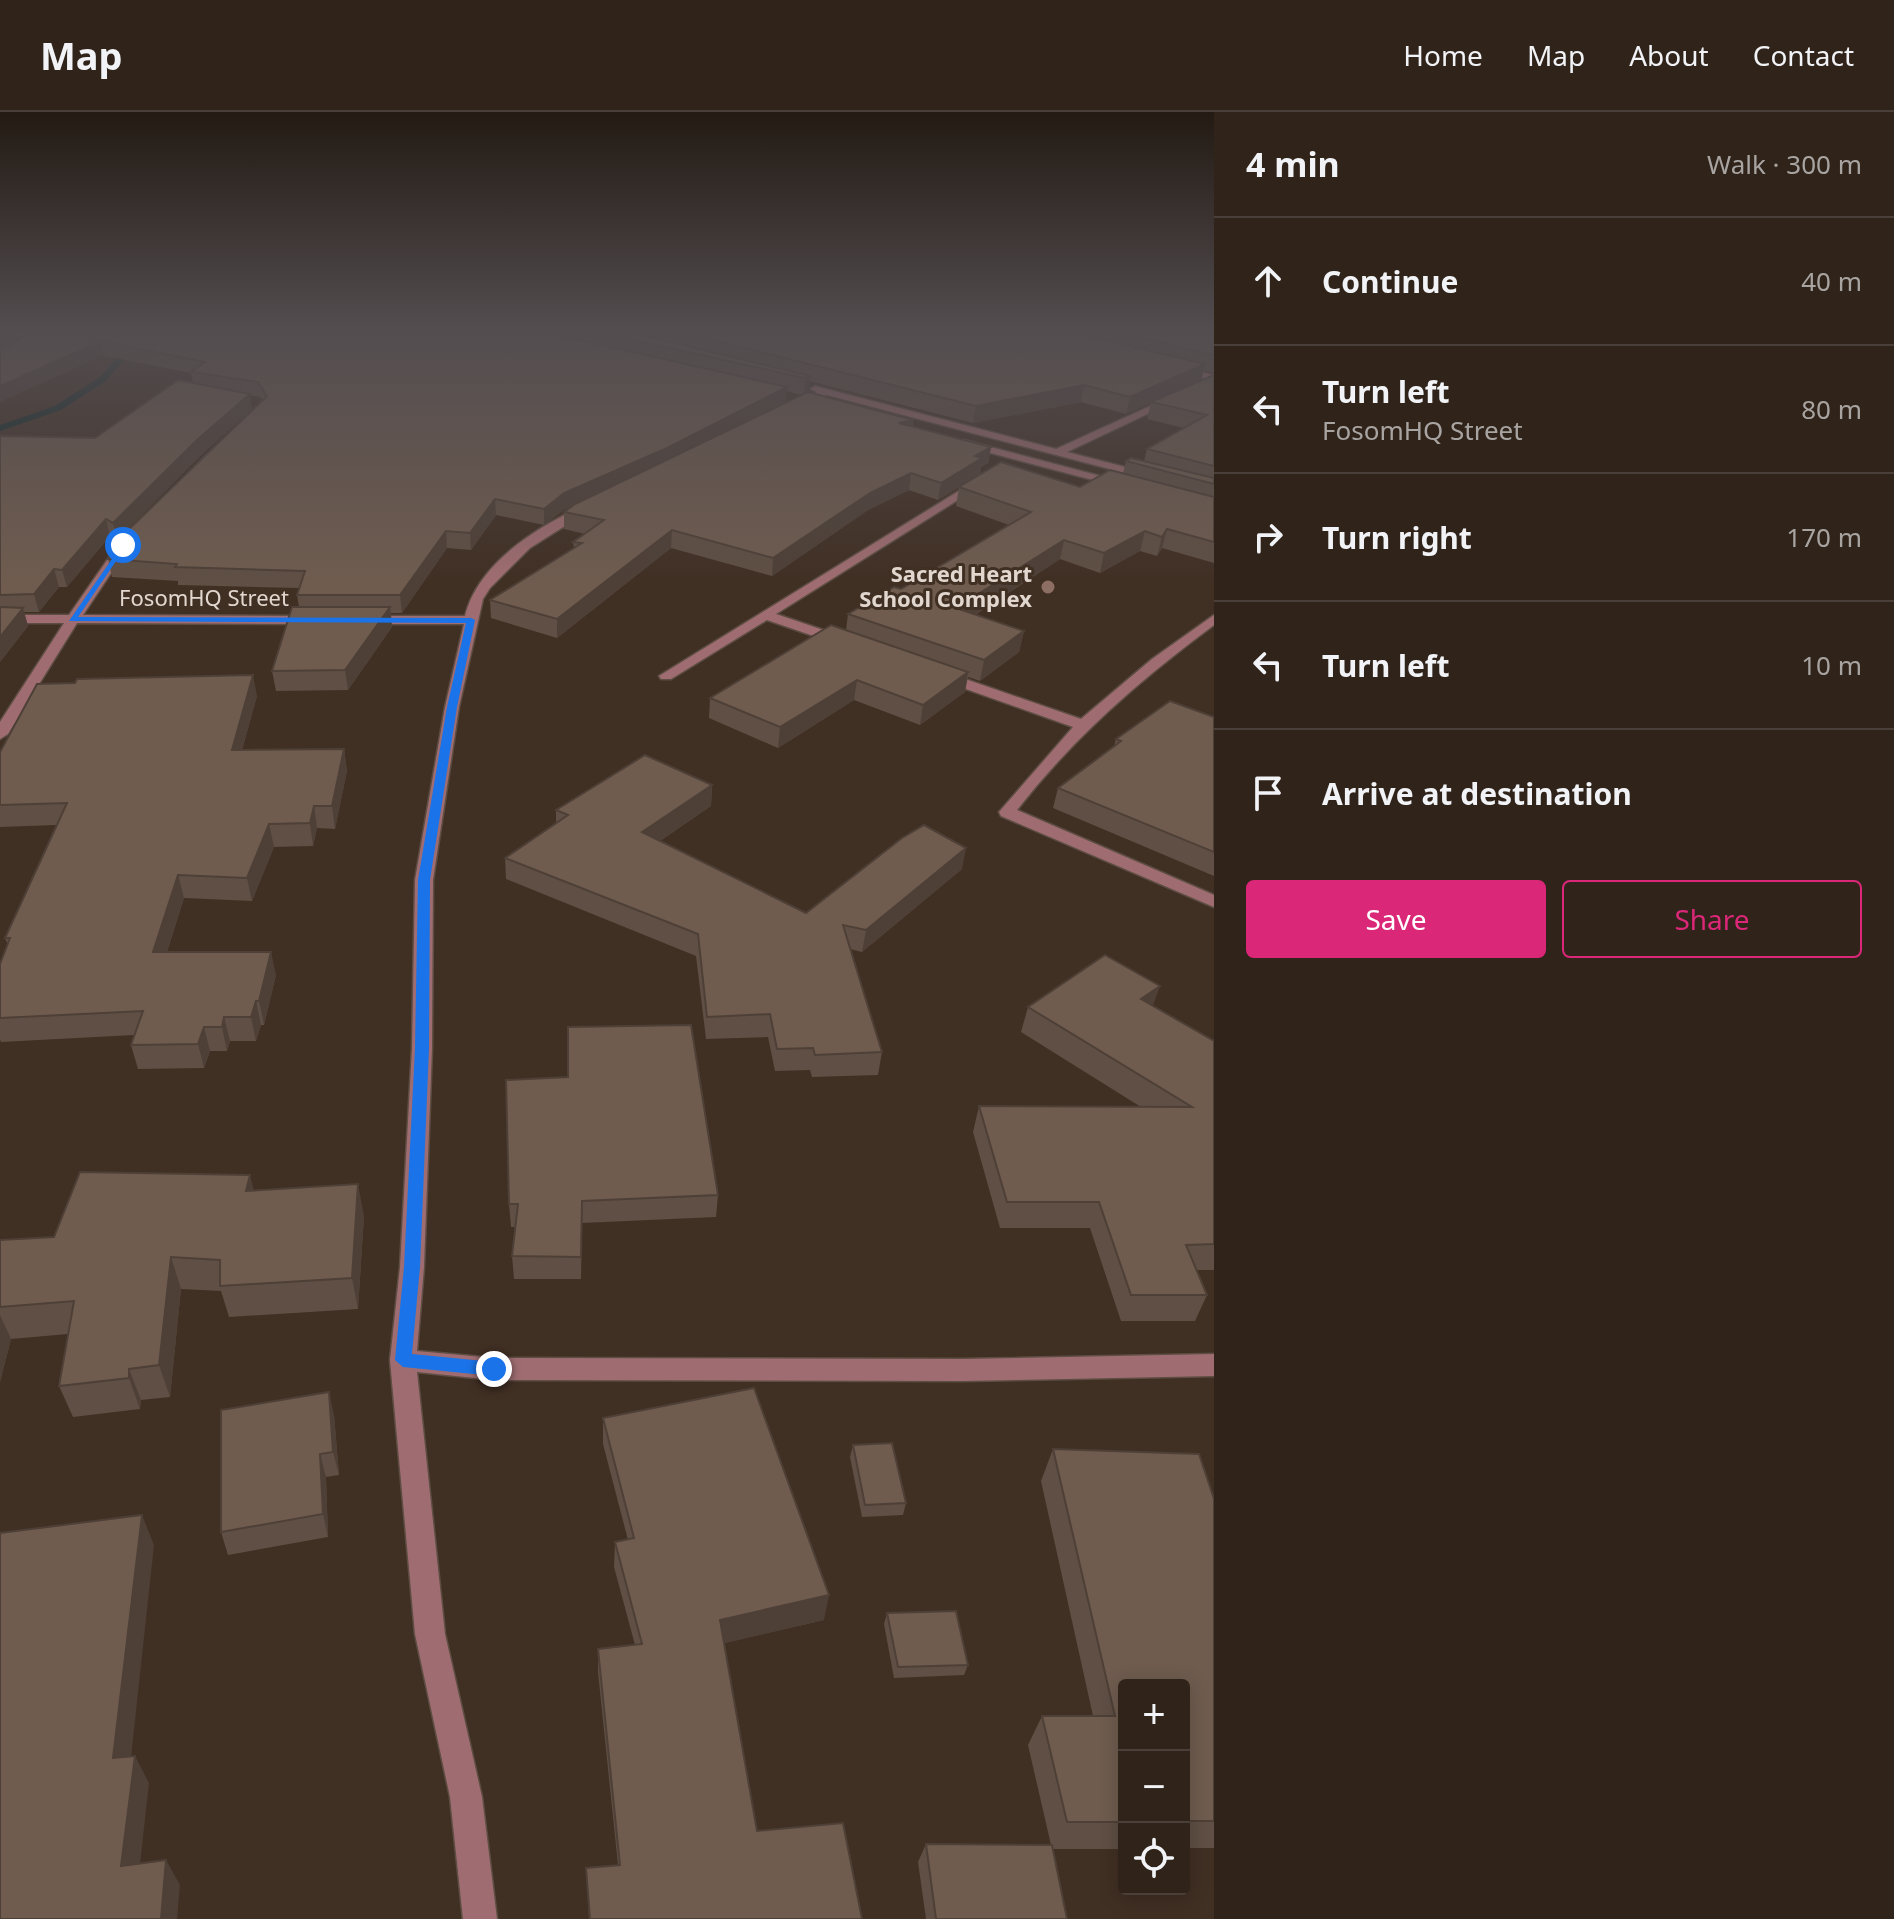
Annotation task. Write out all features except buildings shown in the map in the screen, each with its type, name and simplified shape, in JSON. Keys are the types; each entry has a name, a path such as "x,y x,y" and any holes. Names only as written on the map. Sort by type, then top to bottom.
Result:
{"street":[{"path":"916,415 1157,478"},
{"path":"1057,452 1138,415"},
{"path":"959,442 1129,487"},
{"path":"1007,466 1020,458"},
{"path":"666,676 993,474"},
{"path":"480,1919 466,1797 430,1634 403,1360 412,1267 422,1048 424,880 452,707 471,620 484,583 560,522 604,500"},
{"path":"0,734 72,619 134,535"},
{"path":"767,615 857,646"},
{"name":"FosomHQ Street","path":"0,619 327,620"},
{"path":"1214,619 1165,654 1082,725 1007,812 1214,902"},
{"path":"359,620 471,620"},
{"path":"932,672 1082,725"},
{"path":"403,1360 494,1369 963,1370 1214,1365"}],"waterway":[{"path":"0,428 37,415"}],"place":[{"name":"Sacred Heart School Complex","path":"1048,587"}],"route":[{"path":"123,545 72,619 471,620 452,707 424,880 422,1048 412,1267 403,1360 494,1369"}]}
